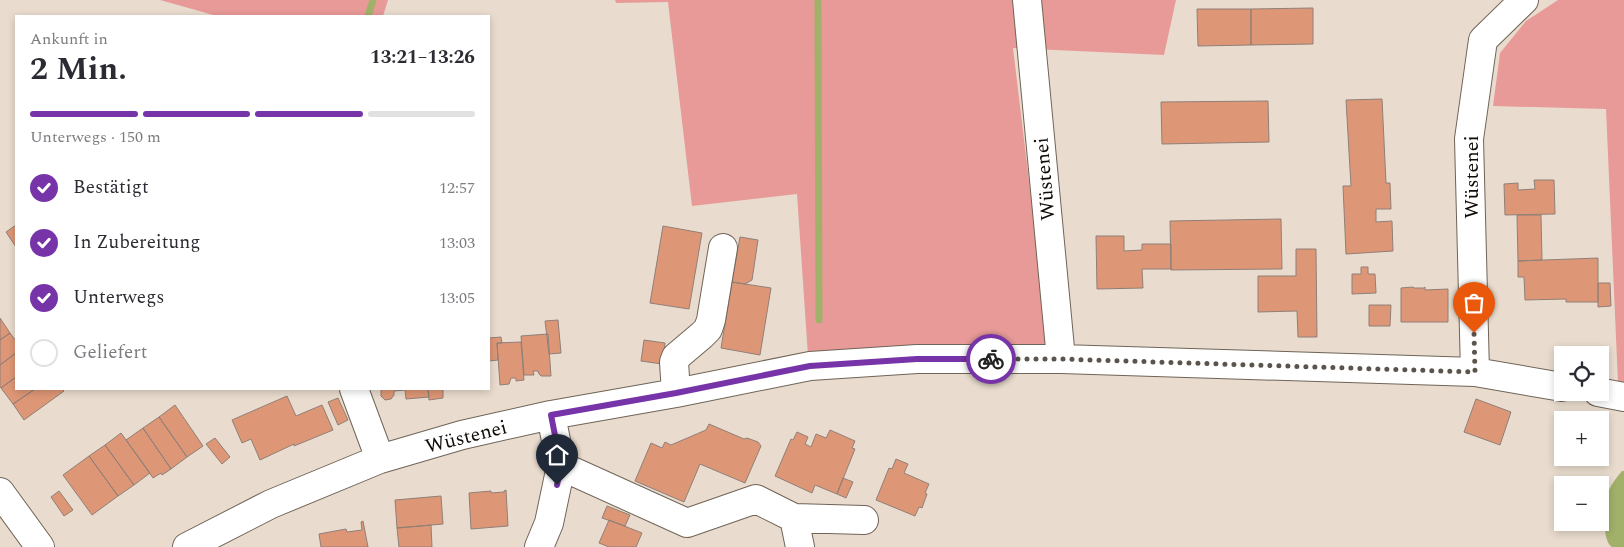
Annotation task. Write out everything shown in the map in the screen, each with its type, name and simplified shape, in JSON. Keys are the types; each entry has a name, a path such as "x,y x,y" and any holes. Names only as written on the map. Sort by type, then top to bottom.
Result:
{"street":[{"name":"Wüstenei","path":"1027,0 1061,359"},
{"name":"Wüstenei","path":"1475,372 1469,139 1483,40 1524,0"},
{"path":"676,393 674,362 676,357 708,329 723,248"},
{"name":"Wüstenei","path":"187,547 271,504 380,459 462,435 551,415 676,393 810,366 917,359 1061,359 1475,372 1554,385"},
{"path":"354,390 380,459"},
{"path":"1609,394 1624,397"},
{"path":"539,547 549,523 561,466 551,415"},
{"path":"561,466 687,523 756,499 794,518 864,520"},
{"path":"0,492 40,547"},
{"path":"794,518 800,547"}],"shaded area":[{"path":"160,0 388,0 383,15 213,15"},
{"path":"615,0 1176,0 1164,55 1013,48 1049,347 808,356 797,194 692,206 668,2 616,3"},
{"path":"1558,0 1624,0 1624,384 1618,383 1606,109 1493,106 1500,53 1526,21"},
{"path":"1624,471 1624,547 1612,547 1606,537 1605,531 1609,531 1609,490"}],"building":[{"path":"1313,8 1313,44 1251,45 1251,9"},
{"path":"1197,9 1251,9 1251,45 1198,46"},
{"path":"1382,99 1386,183 1390,183 1391,209 1376,209 1376,222 1392,221 1393,251 1346,254 1343,186 1351,186 1346,100"},
{"path":"1268,101 1269,142 1162,144 1161,102"},
{"path":"1534,180 1554,180 1555,214 1505,215 1504,184 1518,183 1518,190 1535,189"},
{"path":"1517,215 1541,215 1542,260 1518,261"},
{"path":"1281,219 1282,269 1171,270 1170,221"},
{"path":"15,226 15,246 6,232"},
{"path":"663,226 702,233 689,309 650,303"},
{"path":"1096,236 1124,236 1124,251 1142,250 1142,244 1171,244 1171,269 1142,269 1143,288 1097,289"},
{"path":"740,237 758,240 752,280 745,284 732,282"},
{"path":"1296,249 1316,249 1317,337 1298,337 1297,311 1258,312 1258,276 1296,276"},
{"path":"1598,258 1598,302 1566,302 1566,299 1525,300 1524,277 1518,277 1518,261"},
{"path":"1361,267 1368,267 1368,274 1375,274 1376,293 1352,294 1352,274 1361,274"},
{"path":"732,282 771,288 760,355 721,348"},
{"path":"1598,283 1610,283 1611,306 1598,307"},
{"path":"1425,287 1425,290 1448,289 1448,322 1401,322 1401,288"},
{"path":"1369,305 1391,305 1390,326 1369,326"},
{"path":"0,318 10,333 0,340"},
{"path":"558,320 561,353 549,354 545,321"},
{"path":"10,333 15,340 15,354 0,365 0,340"},
{"path":"548,334 551,376 541,376 538,371 533,371 534,375 524,375 521,336"},
{"path":"501,337 502,343 497,343 498,360 490,361 490,338"},
{"path":"644,340 665,343 662,364 641,361"},
{"path":"521,342 524,380 516,381 516,378 511,378 509,384 500,385 497,343"},
{"path":"15,354 15,378 1,388 0,386 0,365"},
{"path":"15,378 15,390 34,390 13,404 1,388"},
{"path":"34,390 64,391 24,420 13,404"},
{"path":"381,390 405,390 394,391 391,399 385,400 381,396"},
{"path":"405,390 428,390 429,397 406,399"},
{"path":"428,390 443,390 443,398 429,400"},
{"path":"287,396 296,416 322,405 333,430 294,446 294,444 260,460 251,439 242,443 232,420"},
{"path":"338,398 348,420 338,425 328,402"},
{"path":"1476,399 1511,412 1500,445 1464,432"},
{"path":"175,405 203,446 187,457 159,417"},
{"path":"159,417 187,457 171,469 143,428"},
{"path":"709,424 744,439 747,438 758,442 761,446 745,483 700,464 684,502 635,481 651,443 662,448 665,442 671,445 706,430"},
{"path":"143,428 171,469 153,478 126,440"},
{"path":"830,430 855,441 852,448 855,449 837,494 815,485 812,493 775,476 791,439 793,440 797,432 808,437 805,444 811,447 816,434 826,438"},
{"path":"121,433 150,473 134,485 105,445"},
{"path":"215,438 230,457 222,464 206,444"},
{"path":"105,445 134,485 118,496 89,456"},
{"path":"89,456 118,496 92,515 63,475"},
{"path":"896,459 908,464 904,473 929,484 922,508 919,507 915,516 876,500 889,468 892,469"},
{"path":"843,478 853,482 846,498 837,494"},
{"path":"506,490 508,526 471,529 469,493 504,492"},
{"path":"59,491 73,510 64,516 51,497"},
{"path":"441,496 443,524 397,528 395,500"},
{"path":"607,506 630,515 625,526 602,518"},
{"path":"609,520 642,533 636,547 609,547 599,543"},
{"path":"363,521 368,547 321,547 319,534 346,529 347,532 362,530 361,522"},
{"path":"431,525 432,547 399,547 397,528"}],"waterway":[{"path":"368,15 373,0"},
{"path":"818,0 819,320"}],"way so far":[{"path":"991,359 1061,359 1475,372 1474,333"}],"route":[{"path":"557,485 561,466 551,415 676,393 810,366 917,359 991,359"}]}
